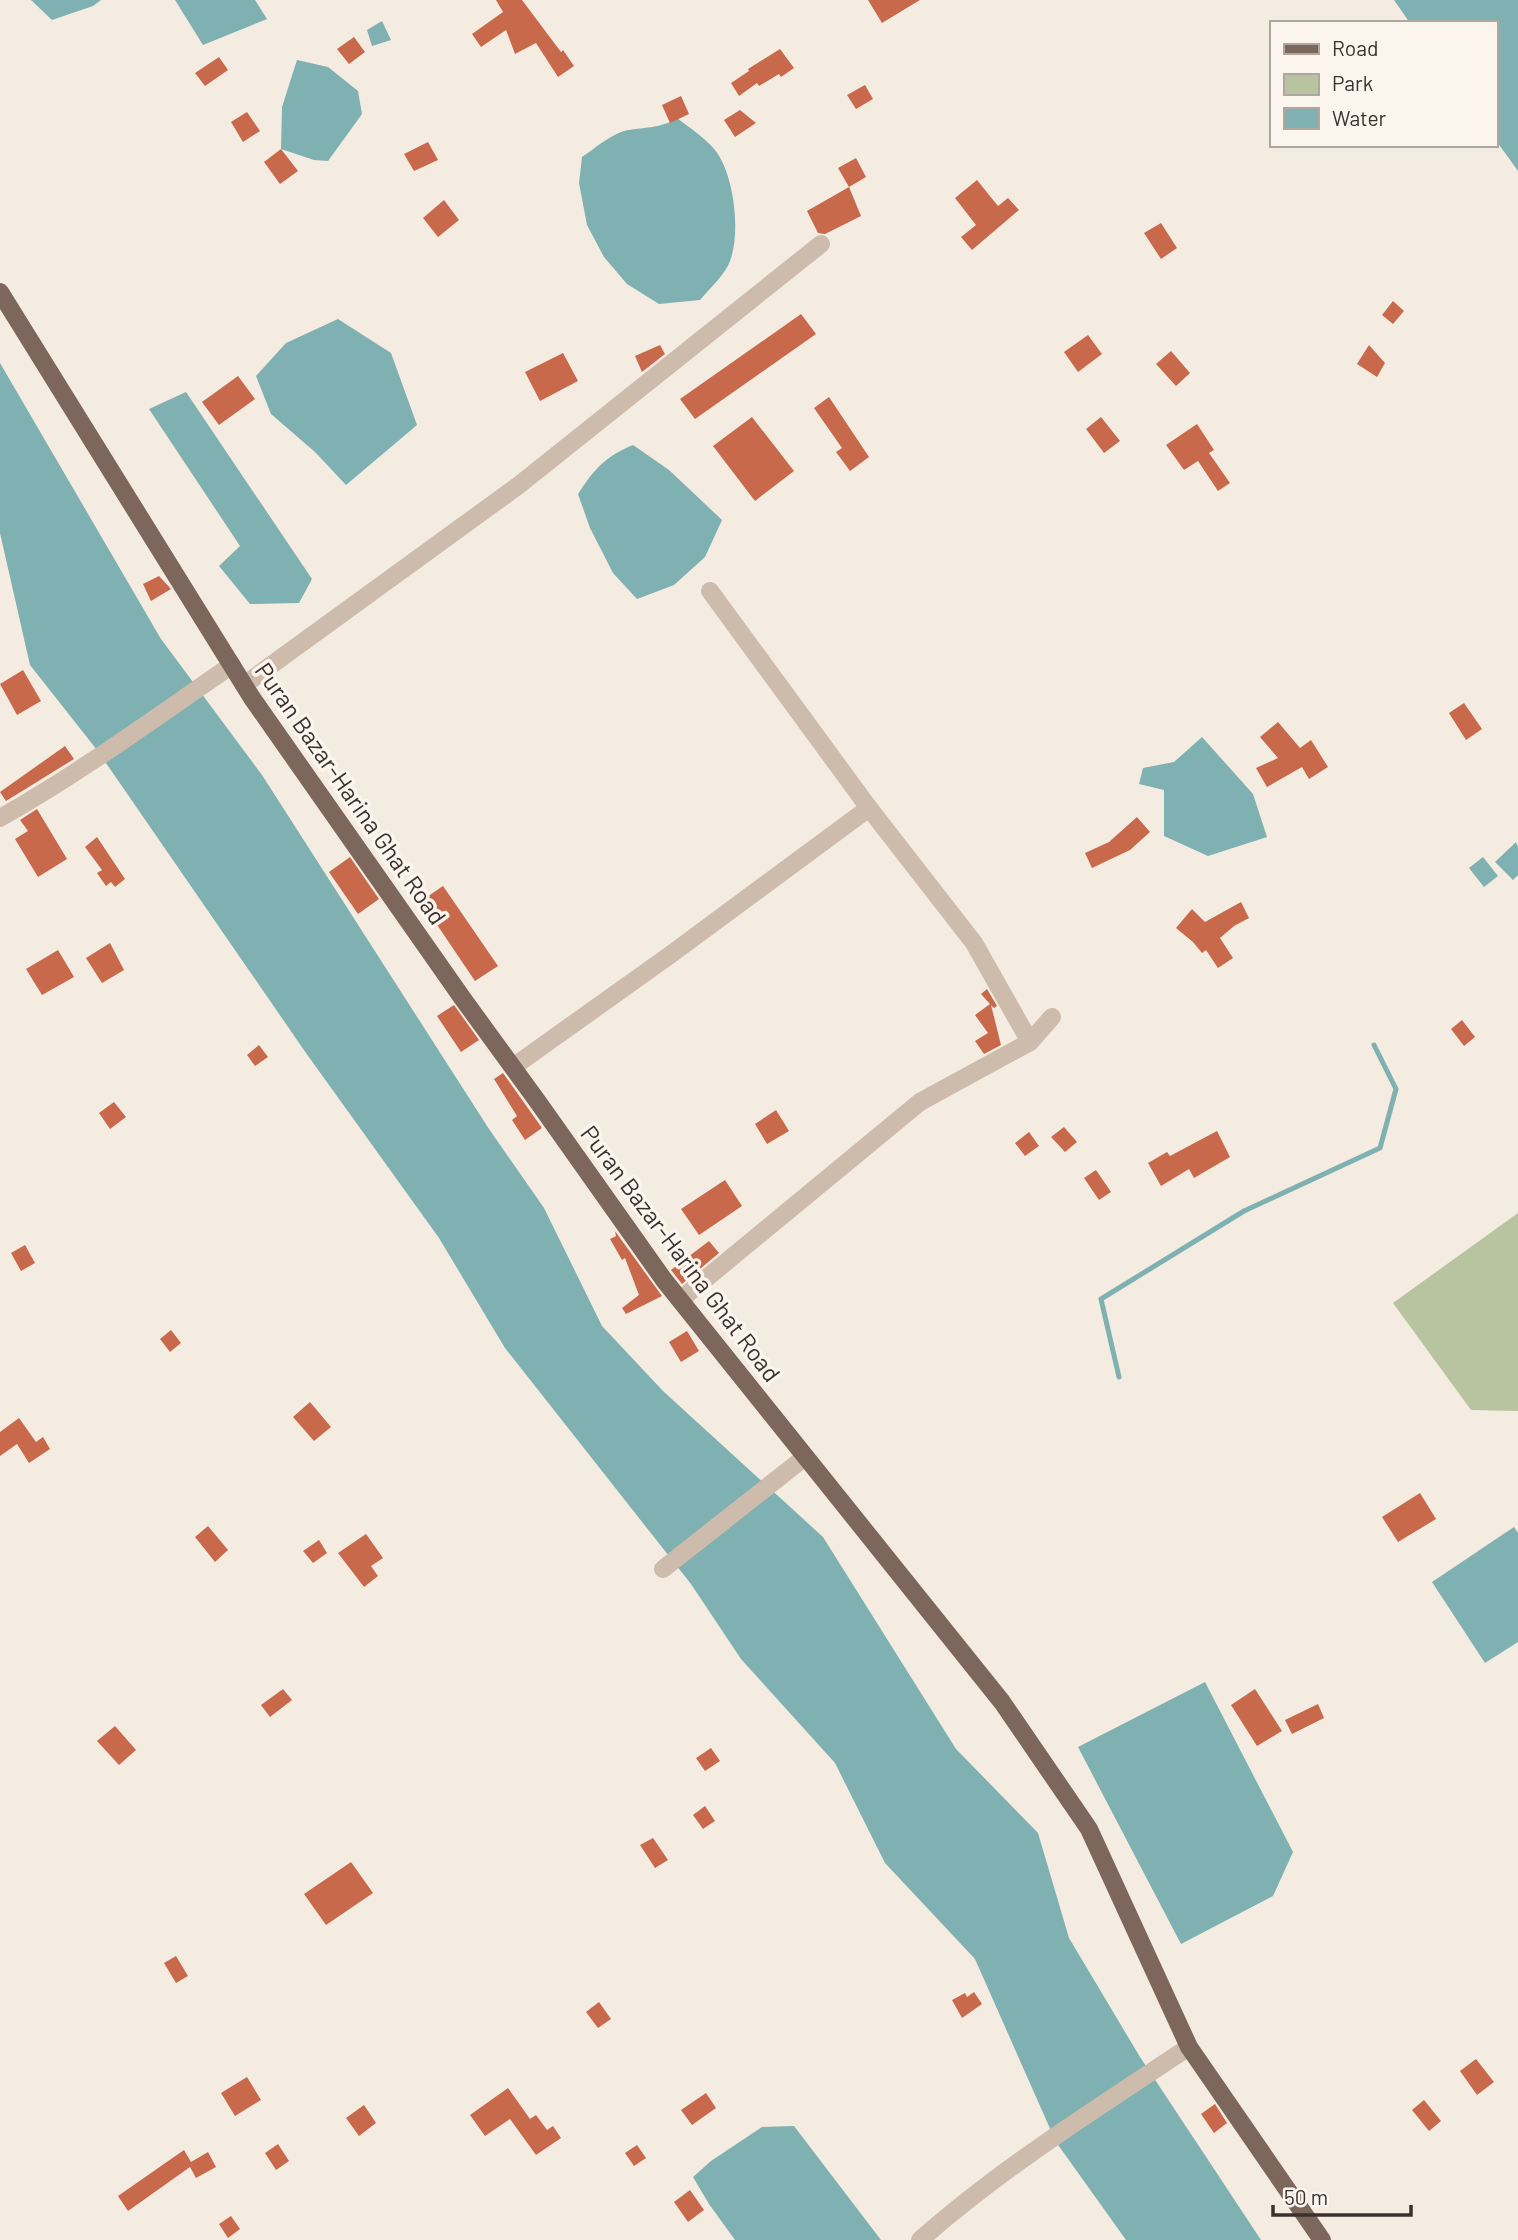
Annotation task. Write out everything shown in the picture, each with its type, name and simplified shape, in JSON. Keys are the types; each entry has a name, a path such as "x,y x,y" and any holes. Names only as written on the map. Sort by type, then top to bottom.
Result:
{"main road":[{"name":"Puran Bazar-Harina Ghat Road","path":"0,292 244,685 380,881 647,1257 1002,1702 1089,1829 1189,2047 1322,2240"}],"street":[{"path":"244,685 519,485 821,244"},
{"path":"710,591 869,808 974,943 1030,1042"},
{"path":"0,818 232,665"},
{"path":"513,1068 869,808"},
{"path":"680,1300 919,1102 1030,1042 1052,1017"},
{"path":"663,1569 805,1457"},
{"path":"920,2240 953,2211 1046,2142 1189,2047"}],"green space":[{"path":"1518,1213 1518,1411 1471,1410 1393,1303"}],"water":[{"path":"31,0 101,0 93,6 52,20"},
{"path":"175,0 255,0 267,19 203,45"},
{"path":"1394,0 1518,0 1518,171 1497,142 1497,21 1409,21"},
{"path":"382,21 391,40 372,46 367,30"},
{"path":"297,60 328,67 358,91 362,114 328,161 314,160 281,149 282,107"},
{"path":"677,118 706,141 722,160 734,204 735,235 728,266 700,300 659,304 627,284 604,257 587,225 579,183 582,157 602,142 624,131 658,126"},
{"path":"338,319 391,353 417,425 346,485 315,452 271,414 256,376 286,343"},
{"path":"0,363 161,639 262,775 489,1129 544,1208 602,1326 663,1391 823,1537 956,1749 1038,1833 1069,1938 1140,2057 1261,2240 1126,2240 1056,2142 975,1959 885,1863 835,1763 741,1659 691,1584 505,1348 439,1238 306,1053 97,750 30,665 0,533"},
{"path":"186,392 312,579 299,603 250,604 219,566 240,546 149,409"},
{"path":"633,445 669,470 722,520 705,557 674,585 637,599 613,573 590,528 578,494 601,464"},
{"path":"1202,737 1253,794 1267,837 1208,856 1164,836 1164,790 1139,784 1143,768 1174,762"},
{"path":"1516,842 1518,875 1513,880 1495,862"},
{"path":"1483,857 1498,876 1484,887 1469,868"},
{"path":"1514,1527 1518,1533 1518,1642 1485,1663 1432,1582"},
{"path":"1205,1682 1293,1852 1273,1896 1181,1944 1078,1747"},
{"path":"794,2126 881,2240 735,2240 693,2177 711,2161 762,2127"}],"building":[{"path":"496,0 522,0 574,66 558,77 536,43 515,54 506,30 481,47 472,34 503,12"},
{"path":"868,0 920,0 882,23"},
{"path":"354,37 365,52 349,64 337,49"},
{"path":"780,49 794,68 759,86 757,83 739,96 731,83"},
{"path":"219,57 228,70 205,86 195,73"},
{"path":"865,85 873,99 856,109 847,95"},
{"path":"681,96 689,114 670,123 662,105"},
{"path":"740,110 756,123 735,137 724,120"},
{"path":"247,112 260,131 243,142 231,122"},
{"path":"428,142 438,160 414,171 404,154"},
{"path":"281,149 298,171 280,184 264,162"},
{"path":"856,158 866,177 849,187 838,168"},
{"path":"977,180 998,206 1008,198 1019,210 972,250 961,237 976,225 955,198"},
{"path":"849,187 861,216 825,234 818,233 807,211"},
{"path":"444,200 459,220 438,237 423,218"},
{"path":"1161,223 1177,248 1161,259 1144,233"},
{"path":"1393,301 1404,311 1393,324 1382,315"},
{"path":"801,314 816,334 695,419 680,399"},
{"path":"1088,335 1102,354 1078,372 1064,352"},
{"path":"660,345 665,354 642,372 635,356"},
{"path":"1369,345 1385,363 1377,377 1357,364"},
{"path":"1171,351 1190,373 1176,386 1156,364"},
{"path":"563,353 578,381 540,401 525,372"},
{"path":"238,376 255,399 219,425 202,402"},
{"path":"829,397 869,457 850,471 836,452 842,448 814,408"},
{"path":"752,417 794,471 755,501 713,446"},
{"path":"1101,417 1120,441 1104,453 1086,429"},
{"path":"1197,424 1214,450 1209,453 1230,483 1218,491 1198,461 1184,470 1166,445"},
{"path":"159,576 171,589 151,601 143,584"},
{"path":"23,670 41,701 17,715 0,684"},
{"path":"1464,703 1482,729 1466,740 1449,713"},
{"path":"1278,722 1300,748 1311,740 1328,767 1309,779 1302,767 1267,787 1256,768 1278,758 1260,737"},
{"path":"65,746 74,759 6,801 0,792"},
{"path":"37,809 67,859 38,877 15,839 28,831 20,820"},
{"path":"1137,817 1150,832 1130,850 1092,868 1085,853 1109,842"},
{"path":"97,837 125,879 115,887 111,882 106,886 97,873 102,870 85,847"},
{"path":"350,857 379,899 358,914 329,872"},
{"path":"443,886 498,966 475,981 421,901"},
{"path":"1241,902 1249,918 1220,938 1233,958 1218,968 1206,950 1202,953 1176,928 1192,909 1205,922"},
{"path":"110,943 124,970 102,983 86,958"},
{"path":"58,950 74,977 42,995 26,969"},
{"path":"987,989 997,1006 994,1008 991,1005 1001,1045 984,1054 975,1041 988,1033 975,1015 990,1004 981,994"},
{"path":"454,1005 479,1040 461,1052 437,1016"},
{"path":"1462,1020 1475,1037 1464,1046 1451,1029"},
{"path":"259,1045 268,1057 255,1066 247,1055"},
{"path":"503,1073 542,1128 525,1140 512,1120 517,1116 494,1079"},
{"path":"114,1102 126,1117 110,1129 99,1113"},
{"path":"776,1110 789,1131 767,1144 755,1124"},
{"path":"1064,1127 1077,1142 1065,1152 1051,1137"},
{"path":"1217,1131 1230,1157 1194,1178 1189,1169 1161,1186 1148,1163 1167,1152 1170,1156"},
{"path":"1029,1132 1039,1146 1025,1156 1015,1143"},
{"path":"1096,1170 1111,1192 1099,1200 1084,1178"},
{"path":"725,1180 742,1206 699,1235 681,1209"},
{"path":"615,1231 662,1296 626,1314 622,1308 639,1295 625,1258 622,1260 610,1239 616,1236"},
{"path":"709,1241 719,1253 682,1284 671,1270"},
{"path":"25,1245 35,1263 21,1271 11,1253"},
{"path":"171,1330 181,1343 170,1352 160,1339"},
{"path":"687,1331 699,1351 681,1362 669,1342"},
{"path":"310,1402 331,1427 314,1441 293,1417"},
{"path":"19,1418 36,1442 43,1437 50,1449 29,1463 17,1444 0,1456 0,1432"},
{"path":"1420,1493 1436,1519 1398,1542 1382,1517"},
{"path":"208,1526 228,1550 215,1562 195,1537"},
{"path":"366,1534 383,1558 371,1566 378,1576 364,1587 338,1553"},
{"path":"319,1540 327,1553 313,1563 303,1551"},
{"path":"283,1689 292,1700 270,1717 261,1705"},
{"path":"1255,1689 1282,1731 1257,1746 1231,1705"},
{"path":"1318,1704 1324,1718 1292,1734 1285,1720"},
{"path":"115,1726 136,1750 119,1765 97,1741"},
{"path":"711,1748 720,1761 705,1771 696,1758"},
{"path":"705,1806 715,1821 703,1829 693,1815"},
{"path":"653,1838 668,1860 655,1868 640,1845"},
{"path":"351,1862 373,1893 326,1925 304,1894"},
{"path":"176,1956 188,1976 176,1983 164,1963"},
{"path":"974,1992 982,2004 962,2018 952,2000 965,1993 967,1997"},
{"path":"599,2002 611,2019 598,2028 586,2012"},
{"path":"1476,2059 1494,2082 1477,2095 1460,2071"},
{"path":"247,2077 261,2100 235,2116 221,2093"},
{"path":"508,2088 530,2119 536,2115 547,2130 553,2126 561,2138 536,2155 510,2119 485,2136 470,2115"},
{"path":"706,2093 716,2108 692,2125 681,2110"},
{"path":"1424,2100 1441,2121 1429,2131 1412,2110"},
{"path":"1215,2104 1227,2123 1214,2133 1201,2114"},
{"path":"364,2105 376,2123 359,2136 346,2118"},
{"path":"278,2144 289,2161 276,2170 265,2153"},
{"path":"637,2145 646,2158 634,2166 625,2153"},
{"path":"184,2150 191,2162 208,2152 216,2167 196,2178 190,2167 128,2211 118,2196"},
{"path":"690,2190 704,2210 688,2222 674,2202"},
{"path":"231,2216 240,2229 228,2238 219,2224"}],"waterway":[{"path":"1119,1377 1101,1299 1244,1211 1380,1148 1396,1089 1374,1045"}]}
